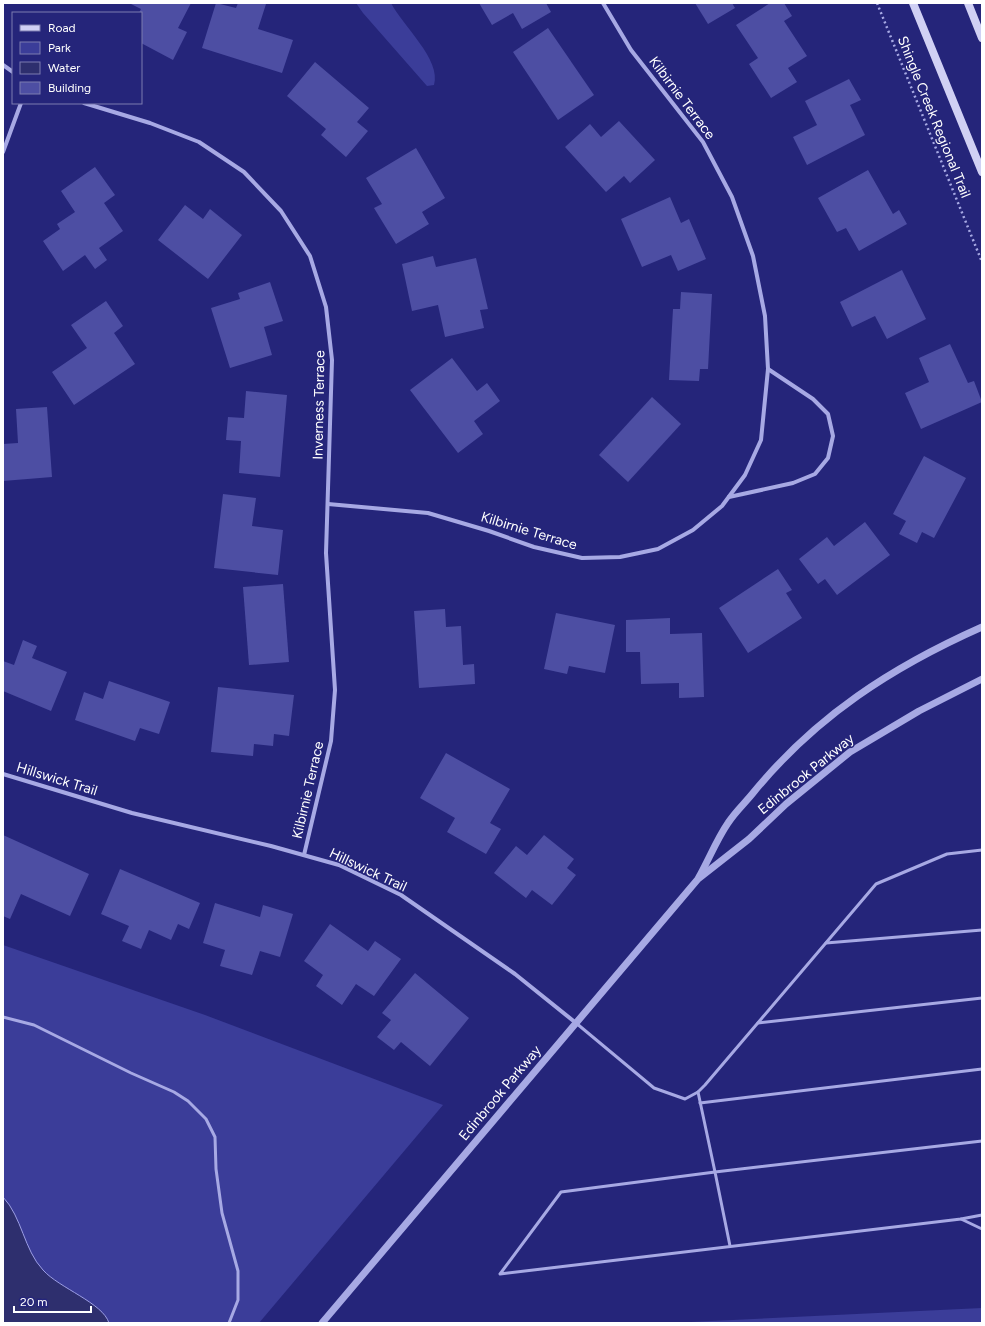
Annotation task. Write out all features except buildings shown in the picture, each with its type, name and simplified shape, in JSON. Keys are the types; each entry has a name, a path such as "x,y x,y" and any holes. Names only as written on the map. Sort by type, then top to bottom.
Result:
{"main road":[{"path":"913,3 982,172"},
{"path":"968,3 982,38"}],"street":[{"name":"Kilbirnie Terrace","path":"304,855 331,741 334,690 326,553 328,504 428,514 489,530 534,547 582,558 620,557 658,549 693,530 722,506 745,475 761,440 768,369 765,316 753,256 732,197 704,142 631,50 603,3"},
{"path":"3,65 12,71"},
{"path":"3,152 21,104"},
{"name":"Inverness Terrace","path":"87,104 150,123 199,142 237,168 281,211 310,256 326,307 332,360 328,504"},
{"path":"729,497 793,483 815,474 828,458 833,436 828,414 813,399 768,369"},
{"name":"Edinbrook Parkway","path":"698,879 728,823 774,767 803,739 837,710 887,676 937,647 982,627"},
{"name":"Edinbrook Parkway","path":"322,1323 698,879 749,838 786,804 850,752 919,711 982,679"},
{"name":"Hillswick Trail","path":"3,774 132,814 304,855 339,865 401,895 514,974 576,1023"}],"lane":[{"path":"576,1023 654,1088 685,1099 698,1092 876,884 947,854 982,850"},
{"path":"826,944 982,930"},
{"path":"758,1023 982,998"},
{"path":"3,1017 34,1025 131,1073 174,1092 188,1101 206,1119 215,1137 216,1169 222,1213 238,1271 238,1300 229,1323"},
{"path":"700,1103 982,1069"},
{"path":"698,1092 730,1246"},
{"path":"982,1141 715,1172 561,1192 500,1274 961,1219 982,1214"},
{"path":"961,1219 982,1229"}],"path":[{"name":"Shingle Creek Regional Trail","path":"877,3 982,262"}],"green space":[{"path":"356,3 391,3 427,54 435,75 434,85 427,86"},
{"path":"3,945 205,1015 443,1105 259,1323 3,1323"},
{"path":"982,1308 982,1323 670,1323"}],"water":[{"path":"3,1197 15,1214 31,1253 43,1270 50,1277 90,1302 105,1316 109,1323 3,1323"}]}
